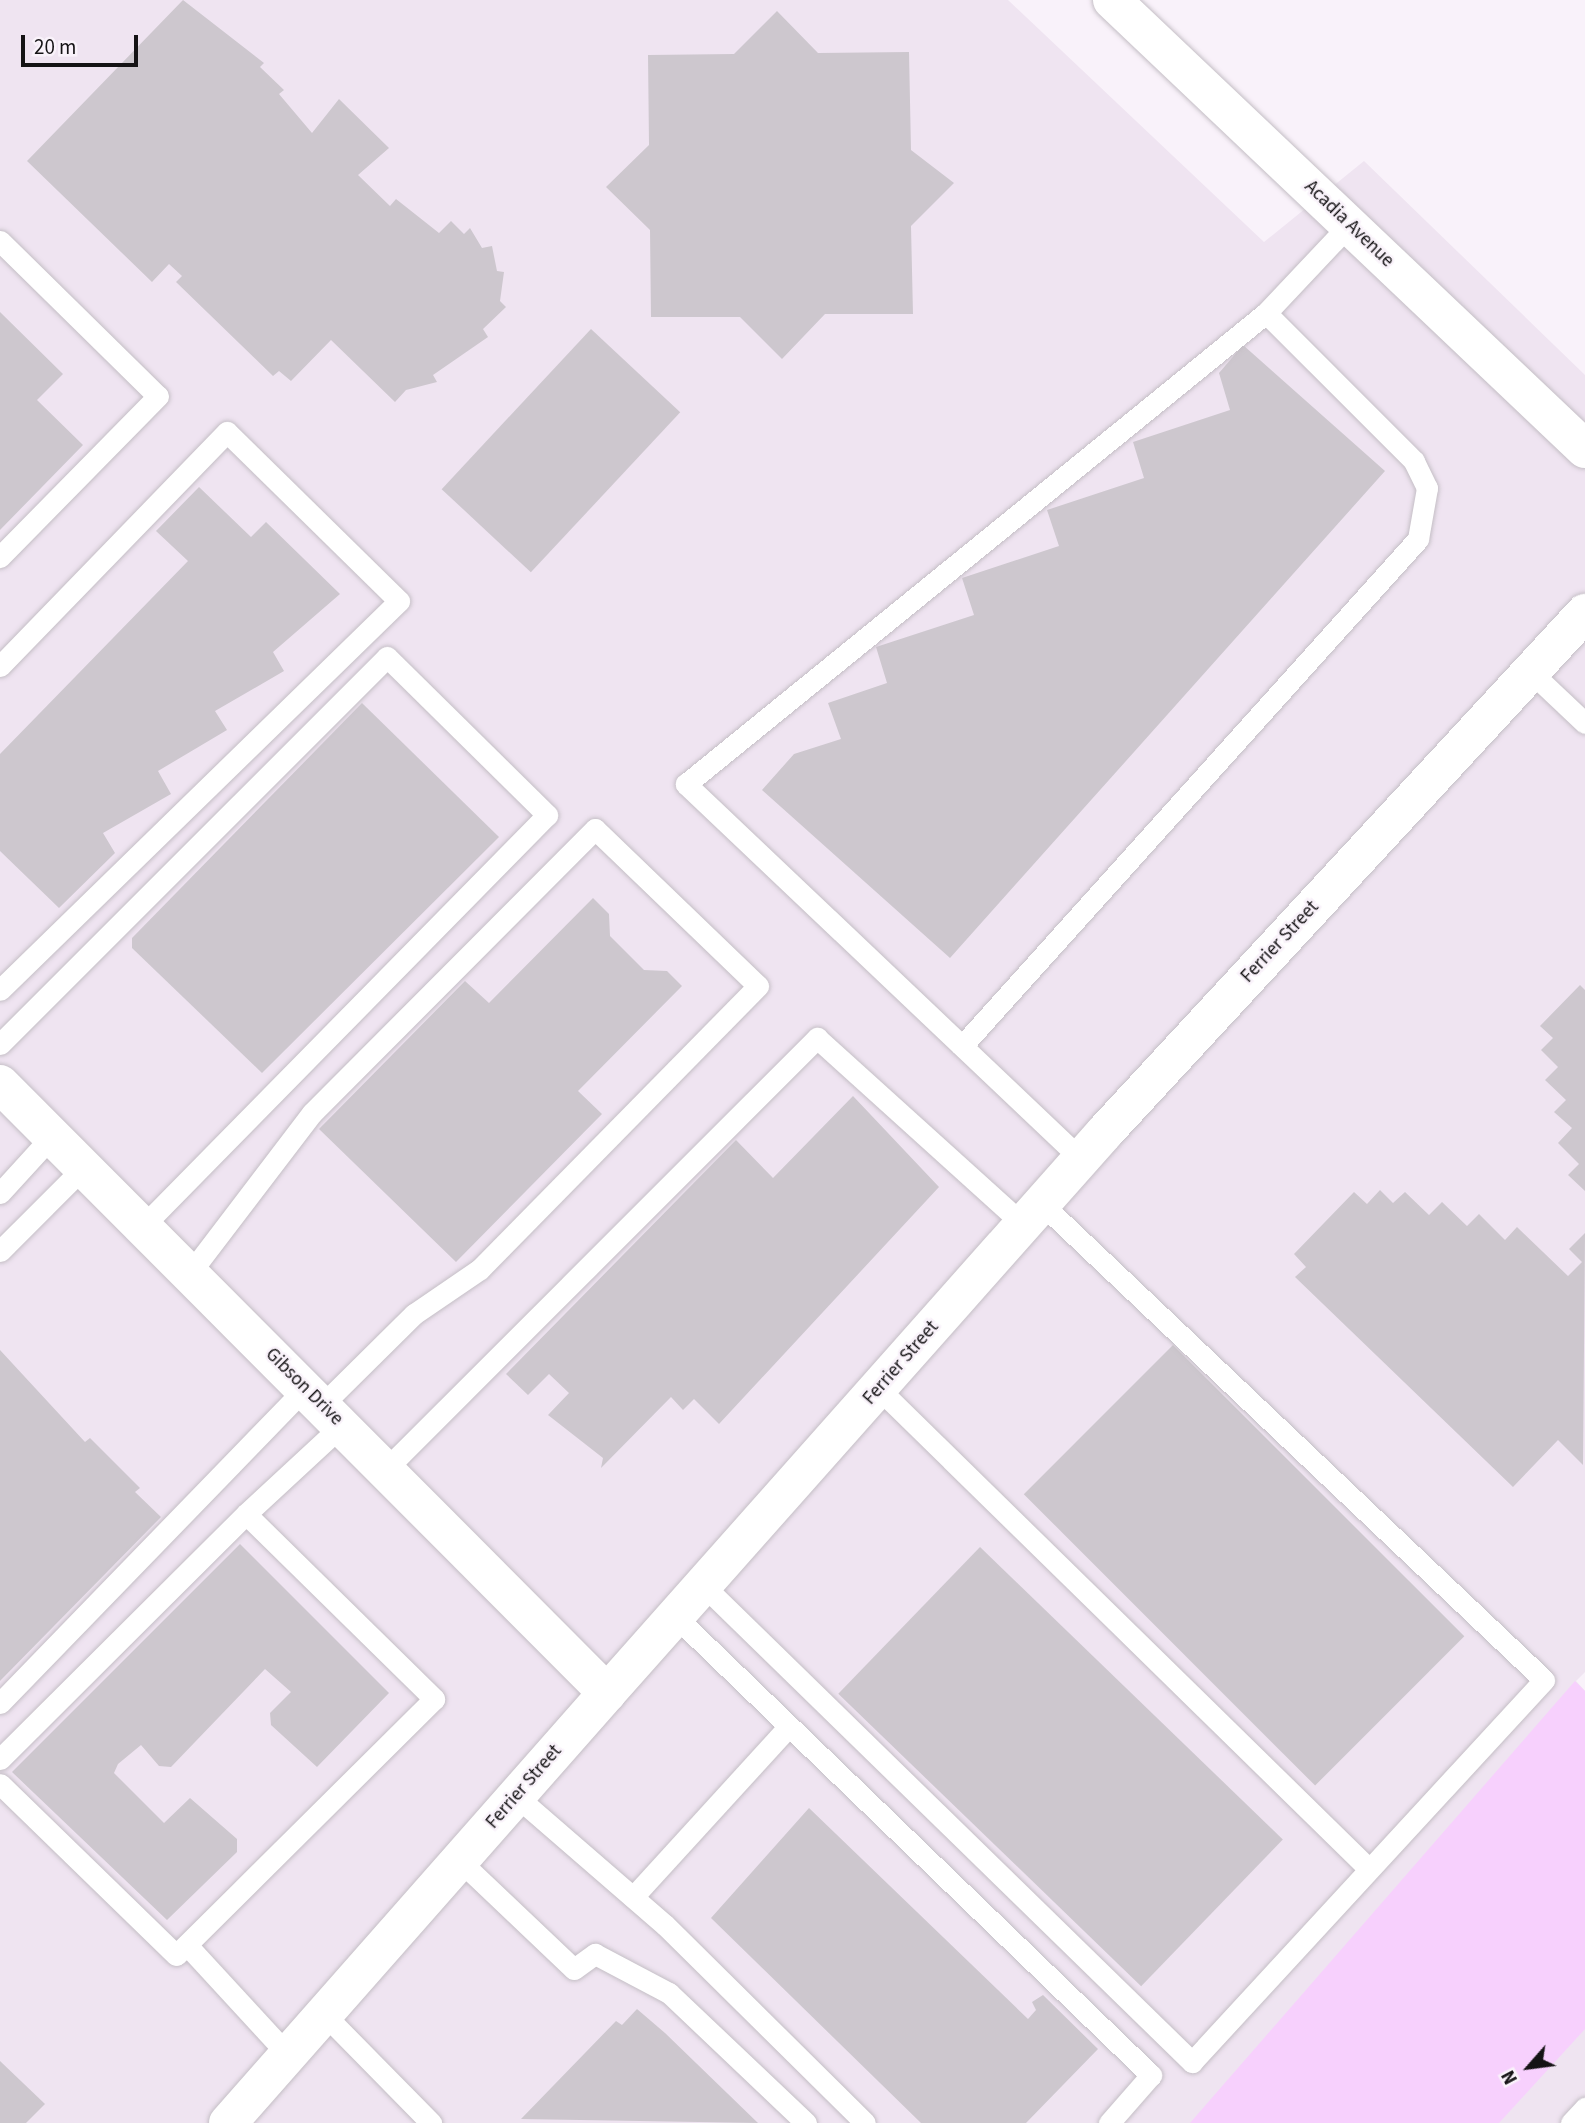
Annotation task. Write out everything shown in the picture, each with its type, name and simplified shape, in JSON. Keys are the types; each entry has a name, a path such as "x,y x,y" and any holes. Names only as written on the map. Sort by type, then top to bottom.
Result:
{"main road":[{"name":"Acadia Avenue","path":"1112,0 1585,449"},
{"name":"Ferrier Street","path":"228,2123 1081,1159 1585,613"},
{"name":"Gibson Drive","path":"0,1084 144,1225 607,1693"}],"lane":[{"path":"1081,1159 686,784 1266,313 1349,225"},
{"path":"0,240 158,396 0,557"},
{"path":"962,1046 1418,539 1427,488 1414,461 1266,313"},
{"path":"0,666 227,432 399,601 0,989"},
{"path":"0,1044 387,657 547,815 144,1225"},
{"path":"1531,672 1585,723"},
{"path":"0,1703 323,1406 414,1314 480,1269 758,986 595,829 312,1113 191,1273"},
{"path":"386,1469 817,1038 1032,1214 1544,1680 1192,2063 704,1586"},
{"path":"0,1193 53,1135"},
{"path":"0,1251 85,1166"},
{"path":"878,1388 1369,1870"},
{"path":"0,1759 246,1514 323,1406"},
{"path":"0,1784 176,1955 434,1699 246,1514"},
{"path":"676,1617 1151,2075 1109,2123"},
{"path":"633,1897 789,1726"},
{"path":"516,1796 633,1897 865,2123"},
{"path":"459,1860 574,1969 595,1954 669,1993 806,2123"},
{"path":"187,1945 288,2055"},
{"path":"324,2014 431,2123"},
{"path":"1571,2123 1585,2108"}],"shaded area":[{"path":"0,0 1008,0 1264,242 1364,161 1585,375 1585,1672 1576,1681 1585,1691 1585,2123 0,2123"},
{"path":"1575,1681 1585,1691 1585,2029 1499,2123 1190,2123"}],"building":[{"path":"183,0 264,63 260,67 284,90 279,94 312,133 339,99 389,148 358,175 390,206 396,199 439,233 451,221 464,234 470,228 482,248 492,246 497,271 504,272 500,301 506,307 483,329 488,337 433,375 437,382 406,390 395,402 331,340 291,381 279,371 273,376 176,282 182,276 169,264 152,282 27,161"},
{"path":"777,11 818,53 909,52 911,150 954,183 911,226 913,314 825,314 782,359 740,317 651,317 650,230 606,187 649,145 648,55 734,54"},
{"path":"0,312 63,374 37,400 83,445 0,530"},
{"path":"591,329 680,412 531,572 442,489"},
{"path":"1243,345 1385,471 950,958 762,790 794,754 841,739 828,703 887,683 876,647 974,615 962,578 1059,546 1047,510 1144,478 1133,442 1230,410 1219,373"},
{"path":"199,487 251,537 266,522 340,594 273,652 284,671 215,711 227,730 158,771 171,794 103,833 115,853 59,908 0,851 0,754 188,561 156,531"},
{"path":"362,703 499,837 262,1073 132,948 132,938"},
{"path":"593,898 609,914 610,936 644,970 667,971 682,986 578,1091 602,1114 456,1262 319,1129 465,981 489,1003"},
{"path":"1580,985 1585,990 1585,1191 1568,1175 1579,1164 1558,1143 1572,1128 1554,1112 1566,1100 1545,1080 1558,1067 1541,1050 1553,1038 1540,1026"},
{"path":"853,1096 939,1187 719,1424 694,1399 683,1410 671,1397 601,1468 603,1458 548,1415 569,1393 549,1374 528,1395 506,1374 736,1140 773,1178"},
{"path":"1380,1190 1393,1203 1405,1192 1429,1215 1442,1202 1467,1226 1479,1214 1505,1240 1517,1227 1568,1276 1582,1262 1569,1249 1585,1233 1583,1465 1558,1440 1513,1487 1295,1277 1306,1267 1294,1254 1354,1192 1367,1204"},
{"path":"1173,1345 1464,1636 1315,1786 1024,1494"},
{"path":"0,1350 85,1442 90,1438 140,1488 135,1492 161,1517 0,1681"},
{"path":"240,1544 389,1693 317,1767 271,1725 270,1713 291,1692 265,1669 171,1767 159,1766 141,1745 118,1764 114,1773 164,1823 190,1798 237,1839 237,1852 167,1920 12,1772"},
{"path":"980,1547 1283,1839 1141,1986 838,1694"},
{"path":"809,1808 1028,2019 1036,2010 1032,2002 1043,1995 1098,2049 1026,2123 921,2123 711,1918"},
{"path":"637,2009 758,2123 521,2119 616,2021 622,2025"},
{"path":"0,2061 45,2104 26,2123 0,2123"}]}
